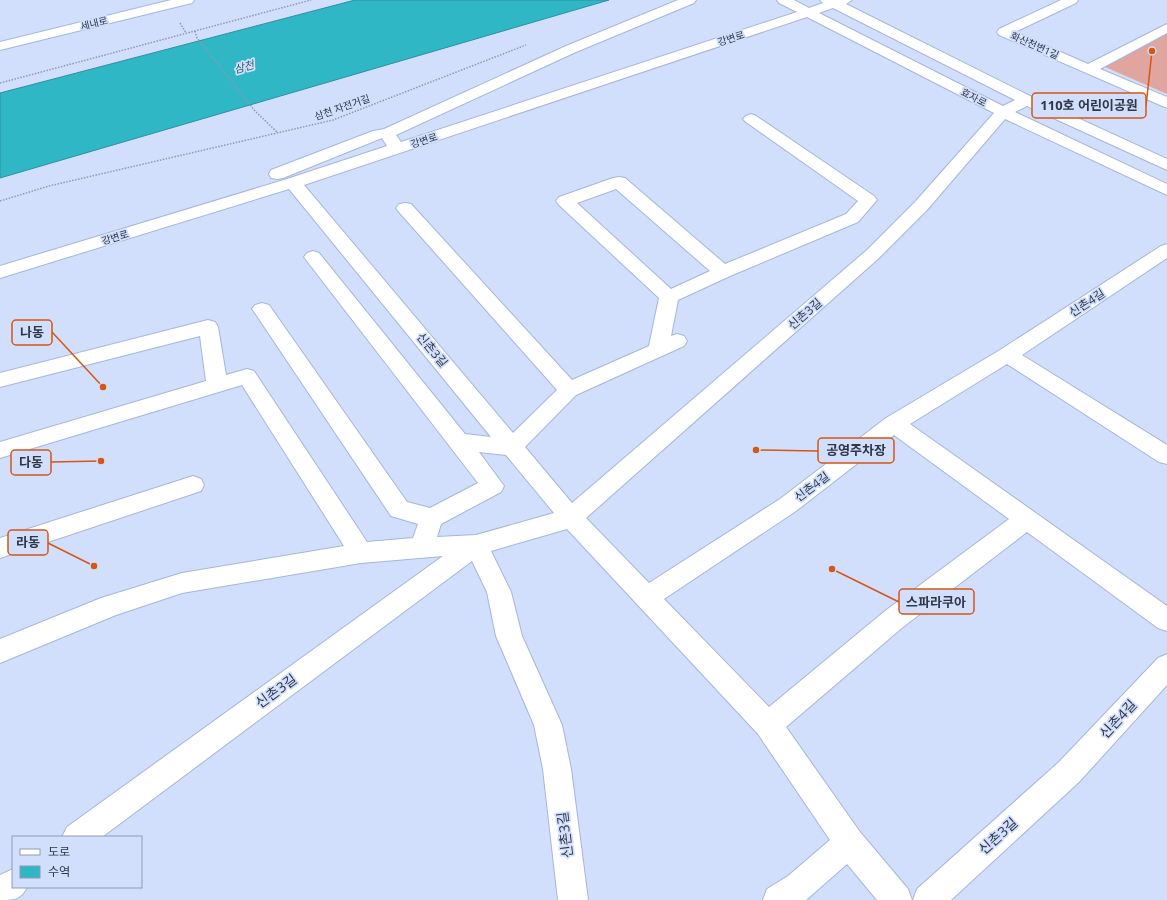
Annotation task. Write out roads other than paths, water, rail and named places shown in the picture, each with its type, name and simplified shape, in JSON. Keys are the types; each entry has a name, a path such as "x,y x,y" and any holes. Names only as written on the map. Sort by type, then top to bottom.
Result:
{"street":[{"name":"세내로","path":"0,46 187,0"},
{"path":"258,194 247,185 379,134 386,134 570,49 689,0"},
{"name":"화산천변1길","path":"1071,0 1004,32 1167,103"},
{"name":"강변로","path":"0,272 293,183 809,12 835,1"},
{"name":"효자로","path":"835,1 1027,100 1167,165"},
{"name":"효자로","path":"787,2 1003,112 1167,190"},
{"path":"1089,69 1167,28"},
{"name":"신촌3길","path":"0,651 110,606 182,583 361,553 421,547 476,545 571,518 873,254 921,206 1003,112 1027,100"},
{"path":"669,297 723,272 852,218 868,200 751,119"},
{"path":"386,134 397,149"},
{"path":"458,442 512,447 569,390 668,345 669,297 565,201 619,182 723,272"},
{"name":"신촌3길","path":"293,183 571,518 648,597 768,725 848,843 897,900"},
{"path":"405,208 569,390"},
{"name":"신촌4길","path":"648,597 788,505 894,424 1007,355 1167,250"},
{"path":"313,257 493,486 432,518 421,547"},
{"path":"262,309 399,509 432,518"},
{"path":"0,380 208,328 217,384"},
{"path":"1007,355 1167,456"},
{"path":"0,450 247,376 361,553"},
{"path":"894,424 1167,620"},
{"path":"0,548 193,485"},
{"path":"768,725 894,619 1027,519"},
{"name":"신촌3길","path":"78,836 476,545"},
{"name":"신촌3길","path":"476,545 499,592 509,636 524,674 548,725 559,785 573,900"},
{"name":"신촌4길","path":"1069,772 1167,666"},
{"name":"신촌3길","path":"928,900 1069,772"},
{"path":"778,900 799,887 848,843"},
{"path":"0,893 12,885"}],"water":[{"name":"삼천","path":"355,0 609,0 0,178 0,93"}],"place":[{"name":"110호 어린이공원","path":"1152,51"},
{"name":"나동","path":"103,387"},
{"name":"공영주차장","path":"756,450"},
{"name":"다동","path":"101,461"},
{"name":"라동","path":"94,566"},
{"name":"스파라쿠아","path":"832,569"}]}
